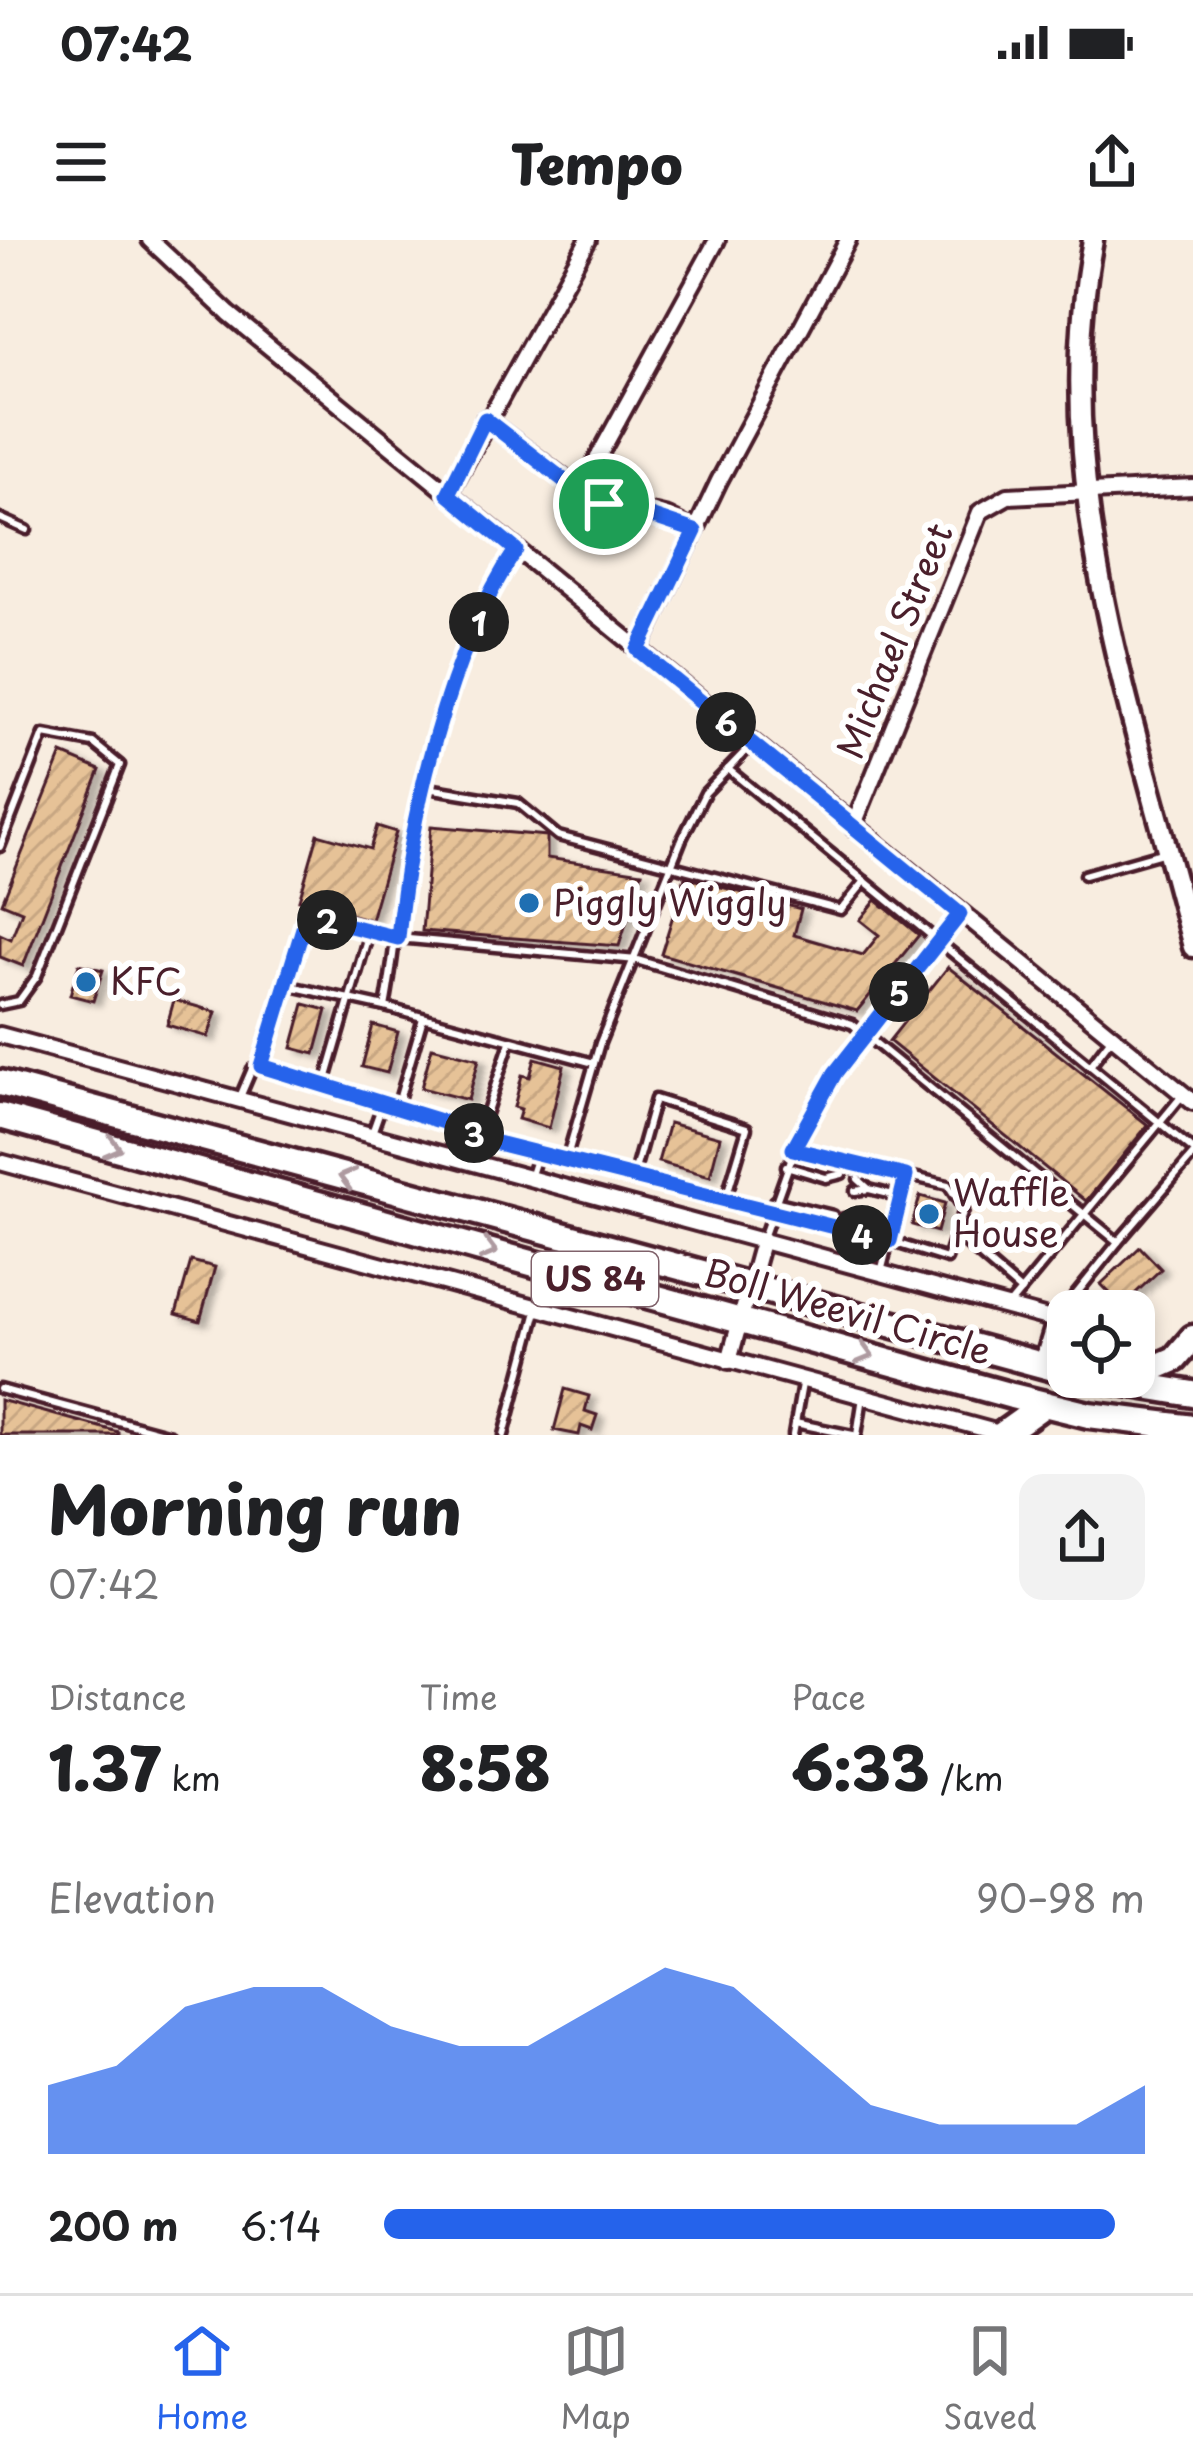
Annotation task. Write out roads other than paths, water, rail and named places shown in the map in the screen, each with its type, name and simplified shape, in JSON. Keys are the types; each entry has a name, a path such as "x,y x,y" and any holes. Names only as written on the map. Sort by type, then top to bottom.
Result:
{"highway":[{"name":"Boll Weevil Circle","path":"0,1083 1047,1367"},
{"name":"Boll Weevil Circle","path":"0,1116 1045,1405 1193,1428"},
{"path":"1155,1370 1193,1338"},
{"path":"1155,1386 1193,1394"},
{"path":"994,1391 1003,1434 1045,1405"},
{"path":"1089,1414 1125,1435"}],"main road":[{"path":"1093,240 1078,364 1084,495 1100,592 1168,851 1186,892 1193,947"}],"street":[{"path":"150,240 229,314 1188,1098"},
{"path":"448,494 485,419 588,240"},
{"path":"579,492 717,240"},
{"path":"638,650 848,240"},
{"path":"485,419 579,492 695,531"},
{"name":"Michael Street","path":"853,827 980,512 1008,496 1193,487"},
{"path":"0,1035 1047,1318"},
{"path":"0,1162 1003,1434"},
{"path":"729,1360 762,1242"},
{"path":"1041,1366 1047,1346"}],"lane":[{"path":"0,518 26,530"},
{"path":"385,1007 404,868 422,787 481,617 516,550"},
{"path":"0,848 44,734 93,743 120,765 37,976 19,1001 0,1005"},
{"path":"566,1160 594,1063 671,863 705,794 752,744"},
{"path":"728,769 1193,1153 1079,1290"},
{"path":"422,787 518,803 558,836 841,910 865,881"},
{"path":"1084,875 1168,851"},
{"path":"762,1242 793,1149 835,1073 960,914"},
{"path":"261,1066 307,915 398,938 637,960 852,1024 1118,1242"},
{"path":"323,1087 368,932"},
{"path":"286,985 594,1063"},
{"path":"397,1107 423,1018"},
{"path":"1090,1066 1112,1037"},
{"path":"479,1135 510,1041"},
{"path":"239,1100 252,1069 261,1066 538,1153 947,1259 964,1210 948,1185 793,1149"},
{"path":"1007,1308 1160,1124 1188,1098"},
{"path":"633,1177 655,1100 747,1128 725,1201"},
{"path":"371,1137 383,1102"},
{"path":"530,1179 538,1153"},
{"path":"786,1166 840,1181"},
{"path":"880,1274 906,1176"},
{"path":"856,1185 901,1197"},
{"path":"774,1201 833,1215"},
{"path":"844,1218 892,1230"},
{"path":"955,1234 1021,1292"},
{"path":"504,1435 538,1308"},
{"path":"793,1435 802,1380"},
{"path":"0,1389 170,1435"},
{"path":"795,1423 855,1435 863,1396"}],"place":[{"name":"Piggly Wiggly","path":"529,903"},
{"name":"KFC","path":"86,982"},
{"name":"Waffle House","path":"929,1214"}]}
